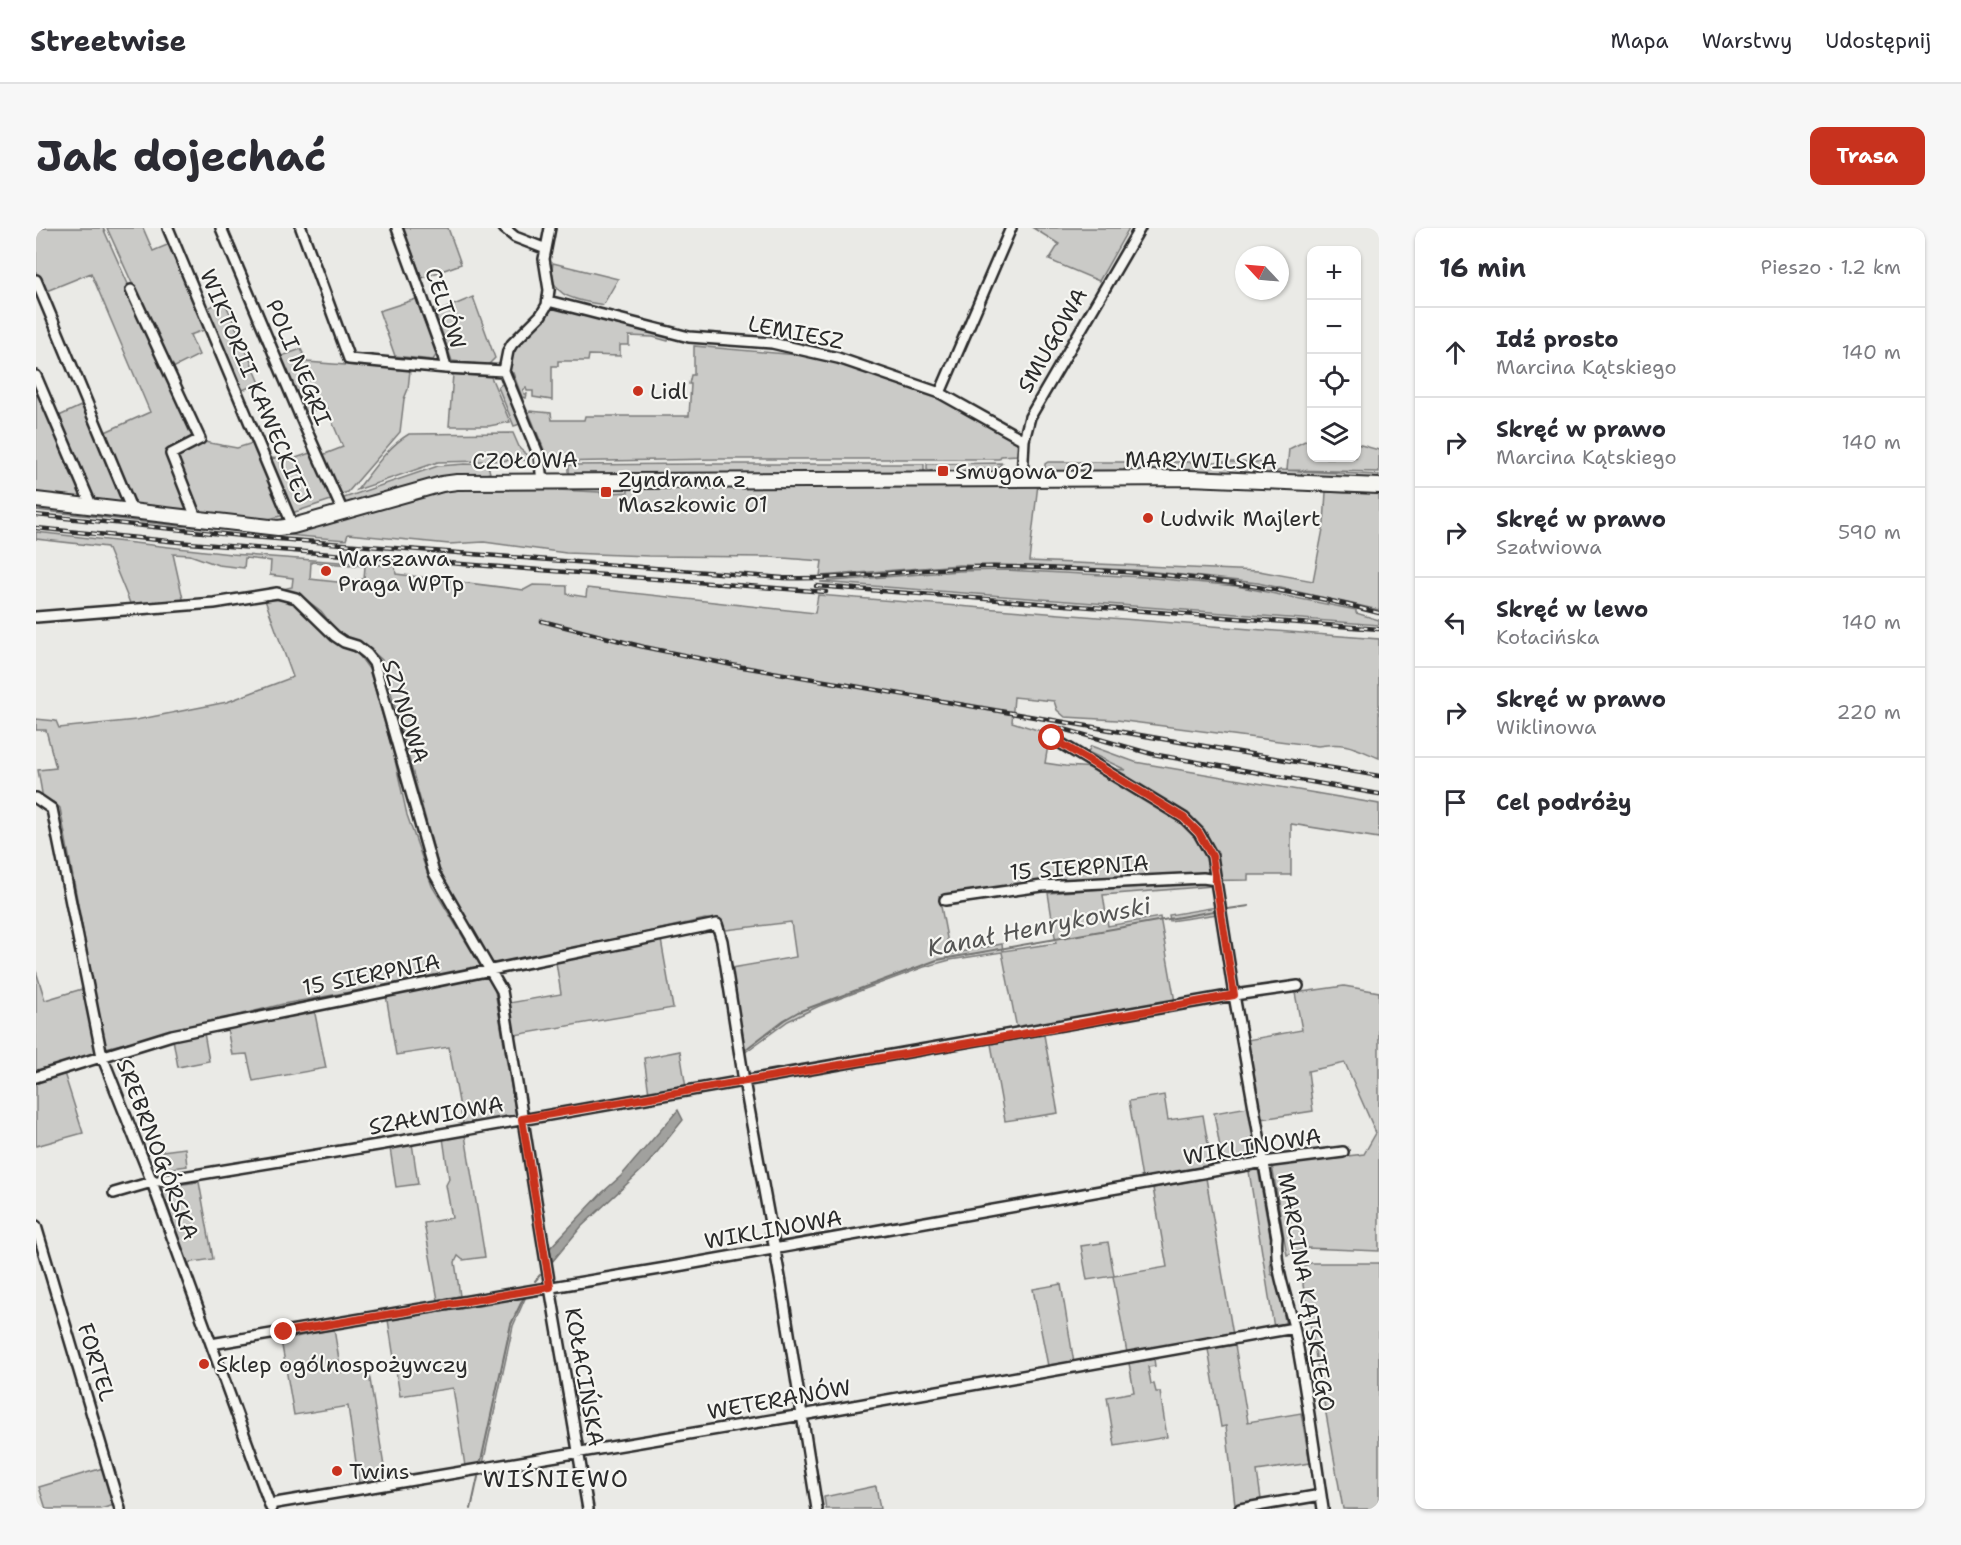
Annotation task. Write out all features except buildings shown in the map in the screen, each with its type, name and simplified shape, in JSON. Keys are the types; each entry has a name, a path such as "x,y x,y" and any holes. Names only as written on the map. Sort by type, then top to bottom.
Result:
{"street":[{"name":"WIKTORII KAWECKIEJ","path":"168,228 293,526"},
{"name":"POLI NEGRI","path":"221,228 343,512"},
{"path":"301,228 349,359 504,371"},
{"name":"CELTÓW","path":"397,228 446,368"},
{"path":"504,228 515,237 546,249"},
{"path":"542,481 539,456 504,371 508,351 512,344 541,315 548,301 549,290 544,269 550,228"},
{"path":"940,393 1011,228"},
{"name":"SMUGOWA","path":"1022,479 1024,440 1030,417 1140,228"},
{"path":"36,280 133,513"},
{"path":"131,290 200,439 171,454 197,520"},
{"name":"LEMIESZ","path":"548,301 689,337 772,343 838,358 940,393 1024,440"},
{"path":"36,376 92,507"},
{"name":"MARYWILSKA","path":"1022,479 1190,478 1379,486"},
{"name":"CZOŁOWA","path":"36,500 267,528 293,526 448,483 1022,479"},
{"name":"SZYNOWA","path":"36,617 214,603 277,593 296,598 335,636 357,646 374,663 434,873 490,971"},
{"name":"MARCINA KĄTSKIEGO","path":"1052,738 1184,818 1199,833 1212,856 1277,1237 1278,1265 1294,1328 1323,1509"},
{"path":"36,798 47,806"},
{"path":"36,806 47,806"},
{"name":"SREBRNOGÓRSKA","path":"47,806 52,809 102,1056 152,1182 271,1506"},
{"name":"15 SIERPNIA","path":"945,900 1042,886 1203,878 1216,880"},
{"name":"15 SIERPNIA","path":"36,1077 195,1030 717,924 722,941 744,1081"},
{"name":"KOŁACIŃSKA","path":"490,971 502,991 588,1509"},
{"name":"SZAŁWIOWA","path":"114,1193 152,1182 1022,1034 1234,995 1298,986"},
{"path":"744,1081 775,1248 817,1509"},
{"name":"WIKLINOWA","path":"211,1344 1264,1162 1343,1152"},
{"name":"FORTEL","path":"36,1226 120,1509"},
{"name":"WETERANÓW","path":"271,1506 1294,1328"},
{"path":"1240,1509 1321,1495"}],"shaded area":[{"path":"36,228 103,228 181,403 193,436 191,440 167,451 192,512 133,505 103,433 150,412 91,273 44,292 36,273"},
{"path":"107,228 143,228 153,251 172,243 207,329 190,335 199,355 171,369"},
{"path":"403,228 448,228 461,264 422,278"},
{"path":"1033,228 1129,228 1099,281 1049,260 1059,244"},
{"path":"553,263 618,279 603,305 574,299 554,284"},
{"path":"473,297 495,358 488,365 452,361 435,313"},
{"path":"416,299 437,354 433,360 395,356 379,311"},
{"path":"224,300 260,383 240,391 206,309"},
{"path":"553,308 669,337 668,341 653,337 629,336 629,345 620,345 620,356 589,355 588,361 558,361 558,366 552,366 552,400 533,397 533,391 527,391 526,388 523,390 524,394 527,394 526,398 522,397 513,373 510,374 509,371 512,354 515,347"},
{"path":"694,346 809,356 837,363 940,398 969,416 1019,441 1017,455 1001,456 999,459 716,459 549,462 530,411 551,413 552,420 584,420 585,416 689,416 691,384 689,384 691,375 694,375"},
{"path":"301,349 307,362 410,370 400,432 348,492 338,495 320,456 343,447 325,405 303,415 279,357"},
{"path":"453,374 491,377 510,422 489,426 449,426"},
{"path":"505,382 520,422 514,426 498,387"},
{"path":"36,383 84,497 84,501 36,495"},
{"path":"85,404 126,504 92,502 57,417"},
{"path":"513,433 520,449 529,456 530,460 438,462 357,490 387,452 409,434"},
{"path":"1307,440 1307,462 1361,462 1361,445 1379,450 1379,472 1287,470 1289,449"},
{"path":"204,442 237,448 256,442 285,515 264,520 199,515 175,459 178,454"},
{"path":"313,452 331,500 292,513 269,458 293,459"},
{"path":"1048,462 1129,462 1122,473 1045,472 1045,464"},
{"path":"1132,462 1259,462 1275,469 1262,478 1132,474"},
{"path":"1002,463 996,469 939,470 935,472 927,469 927,464"},
{"path":"924,464 924,471 935,475 569,476 569,465"},
{"path":"488,465 490,473 349,505 341,499 438,466"},
{"path":"1280,470 1379,475 1379,481 1273,478 1272,474"},
{"path":"1038,484 1029,561 1259,571 1313,581 1324,524 1326,492 1379,494 1379,610 1258,583 1136,570 959,565 820,576 822,561 770,557 566,553 484,542 449,544 348,534 346,540 180,526 36,510 36,505 281,534 446,488 557,487 558,490 600,492 601,495 609,495 650,485"},
{"path":"36,532 231,554 395,566 396,574 524,590 533,585 567,586 567,594 586,597 587,588 815,613 818,595 1379,639 1379,758 1356,748 1336,744 1318,746 1117,720 1065,717 1057,710 1054,701 1014,697 1012,722 1050,734 1045,763 1126,770 1088,752 1091,746 1135,762 1379,804 1379,838 1291,824 1291,875 1248,875 1248,880 1046,883 939,896 950,954 1002,944 1003,951 1056,943 1048,893 1210,881 1212,886 1103,895 1108,926 1160,917 1175,1002 1017,1029 1002,952 950,960 924,967 819,1006 788,1021 744,1053 731,968 796,957 791,922 726,930 721,920 705,919 502,965 493,964 488,961 439,868 382,660 366,646 335,629 321,611 300,595 278,590 292,587 293,578 270,575 271,561 245,558 244,568 218,565 190,555 173,554 184,603 132,608 107,547 36,539","holes":["311,562 365,566 364,579 337,582 310,579"]},
{"path":"1005,570 1143,577 1236,586 1356,610 1356,613 1379,620 1379,625 820,582 959,571"},
{"path":"290,599 333,639 358,654 369,669 393,751 407,815 432,886 482,968 283,1004 105,1048 60,808 53,802 43,799 38,770 56,768 46,730 36,730 36,719 56,721 59,728 136,720 227,702 293,677 265,600"},
{"path":"1216,907 1217,914 1170,921 1169,915"},
{"path":"661,940 673,1008 515,1035 509,1003 561,994 556,962"},
{"path":"36,971 45,1000 82,989 98,1055 36,1074"},
{"path":"486,977 494,985 516,1115 463,1124 449,1047 396,1055 386,995"},
{"path":"1344,986 1379,992 1379,1251 1306,1248 1287,1255 1272,1165 1364,1154 1376,1133 1345,1063 1308,1071 1313,1111 1261,1119 1247,1040 1302,1030 1295,993"},
{"path":"314,1009 326,1068 253,1081 247,1054 232,1055 227,1028"},
{"path":"204,1033 209,1061 178,1067 173,1039"},
{"path":"1044,1035 1058,1113 1005,1121 991,1044"},
{"path":"680,1051 686,1088 649,1094 644,1058"},
{"path":"64,1073 83,1133 36,1146 36,1082"},
{"path":"1164,1095 1168,1120 1203,1115 1212,1167 1142,1179 1129,1101"},
{"path":"1248,1107 1257,1159 1223,1165 1214,1113"},
{"path":"678,1110 683,1120 646,1166 581,1227 552,1262 548,1250 621,1176"},
{"path":"465,1135 485,1257 463,1260 458,1256 455,1262 460,1296 438,1300 424,1223 452,1218 446,1185 449,1179 443,1138"},
{"path":"412,1143 418,1184 396,1187 390,1148"},
{"path":"185,1148 187,1166 157,1170 155,1152"},
{"path":"1258,1169 1273,1252 1270,1260 1271,1274 1277,1278 1286,1326 1274,1328 1249,1171"},
{"path":"1206,1178 1233,1335 1127,1353 1113,1276 1087,1280 1081,1246 1108,1242 1114,1276 1167,1267 1153,1188"},
{"path":"199,1182 213,1259 187,1263 161,1187"},
{"path":"1310,1263 1379,1263 1379,1509 1343,1509 1303,1285 1305,1265"},
{"path":"1061,1284 1074,1363 1048,1366 1033,1289"},
{"path":"527,1294 513,1326 483,1464 465,1466 453,1388 400,1396 388,1320 491,1304 491,1299"},
{"path":"334,1329 341,1372 368,1367 386,1479 359,1484 348,1406 294,1415 281,1340"},
{"path":"1235,1345 1248,1422 1301,1413 1310,1463 1257,1471 1261,1499 1235,1505 1226,1426 1221,1427 1208,1349"},
{"path":"1154,1359 1155,1366 1148,1367 1151,1384 1154,1384 1156,1392 1160,1392 1167,1437 1115,1446 1107,1397 1134,1392 1129,1363"},
{"path":"103,1468 115,1505 100,1509 46,1509 39,1487"},
{"path":"876,1486 880,1509 826,1509 824,1497"}],"waterway":[{"name":"Kanał Henrykowski","path":"1228,909 1249,906"},
{"name":"Kanał Henrykowski","path":"746,1049 798,1012 937,960 1214,911"},
{"name":"Kanał Henrykowski","path":"535,1281 540,1275"},
{"name":"Kanał Henrykowski","path":"481,1461 511,1324 525,1295"},
{"name":"Kanał Henrykowski","path":"471,1509 478,1477"}],"railway":[{"path":"36,515 252,537 783,578 990,567 1147,574 1264,588 1379,613"},
{"path":"36,528 189,543 826,592"},
{"path":"816,586 1379,629"},
{"path":"542,621 644,647 737,666 1379,776"},
{"path":"1060,728 1152,754 1379,794"}],"place":[{"name":"Lidl","path":"638,391"},
{"name":"Smugowa 02","path":"943,471"},
{"name":"Zyndrama z Maszkowic 01","path":"606,492"},
{"name":"Ludwik Majlert","path":"1148,518"},
{"name":"Warszawa Praga WPTp","path":"326,571"},
{"name":"Sklep ogólnospożywczy","path":"204,1364"},
{"name":"Twins","path":"337,1471"}],"district":[{"name":"WIŚNIEWO","path":"556,1479"}],"route":[{"path":"284,1332 550,1287 522,1119 1022,1034 1234,995 1212,856 1199,833 1184,818 1052,738"}]}
